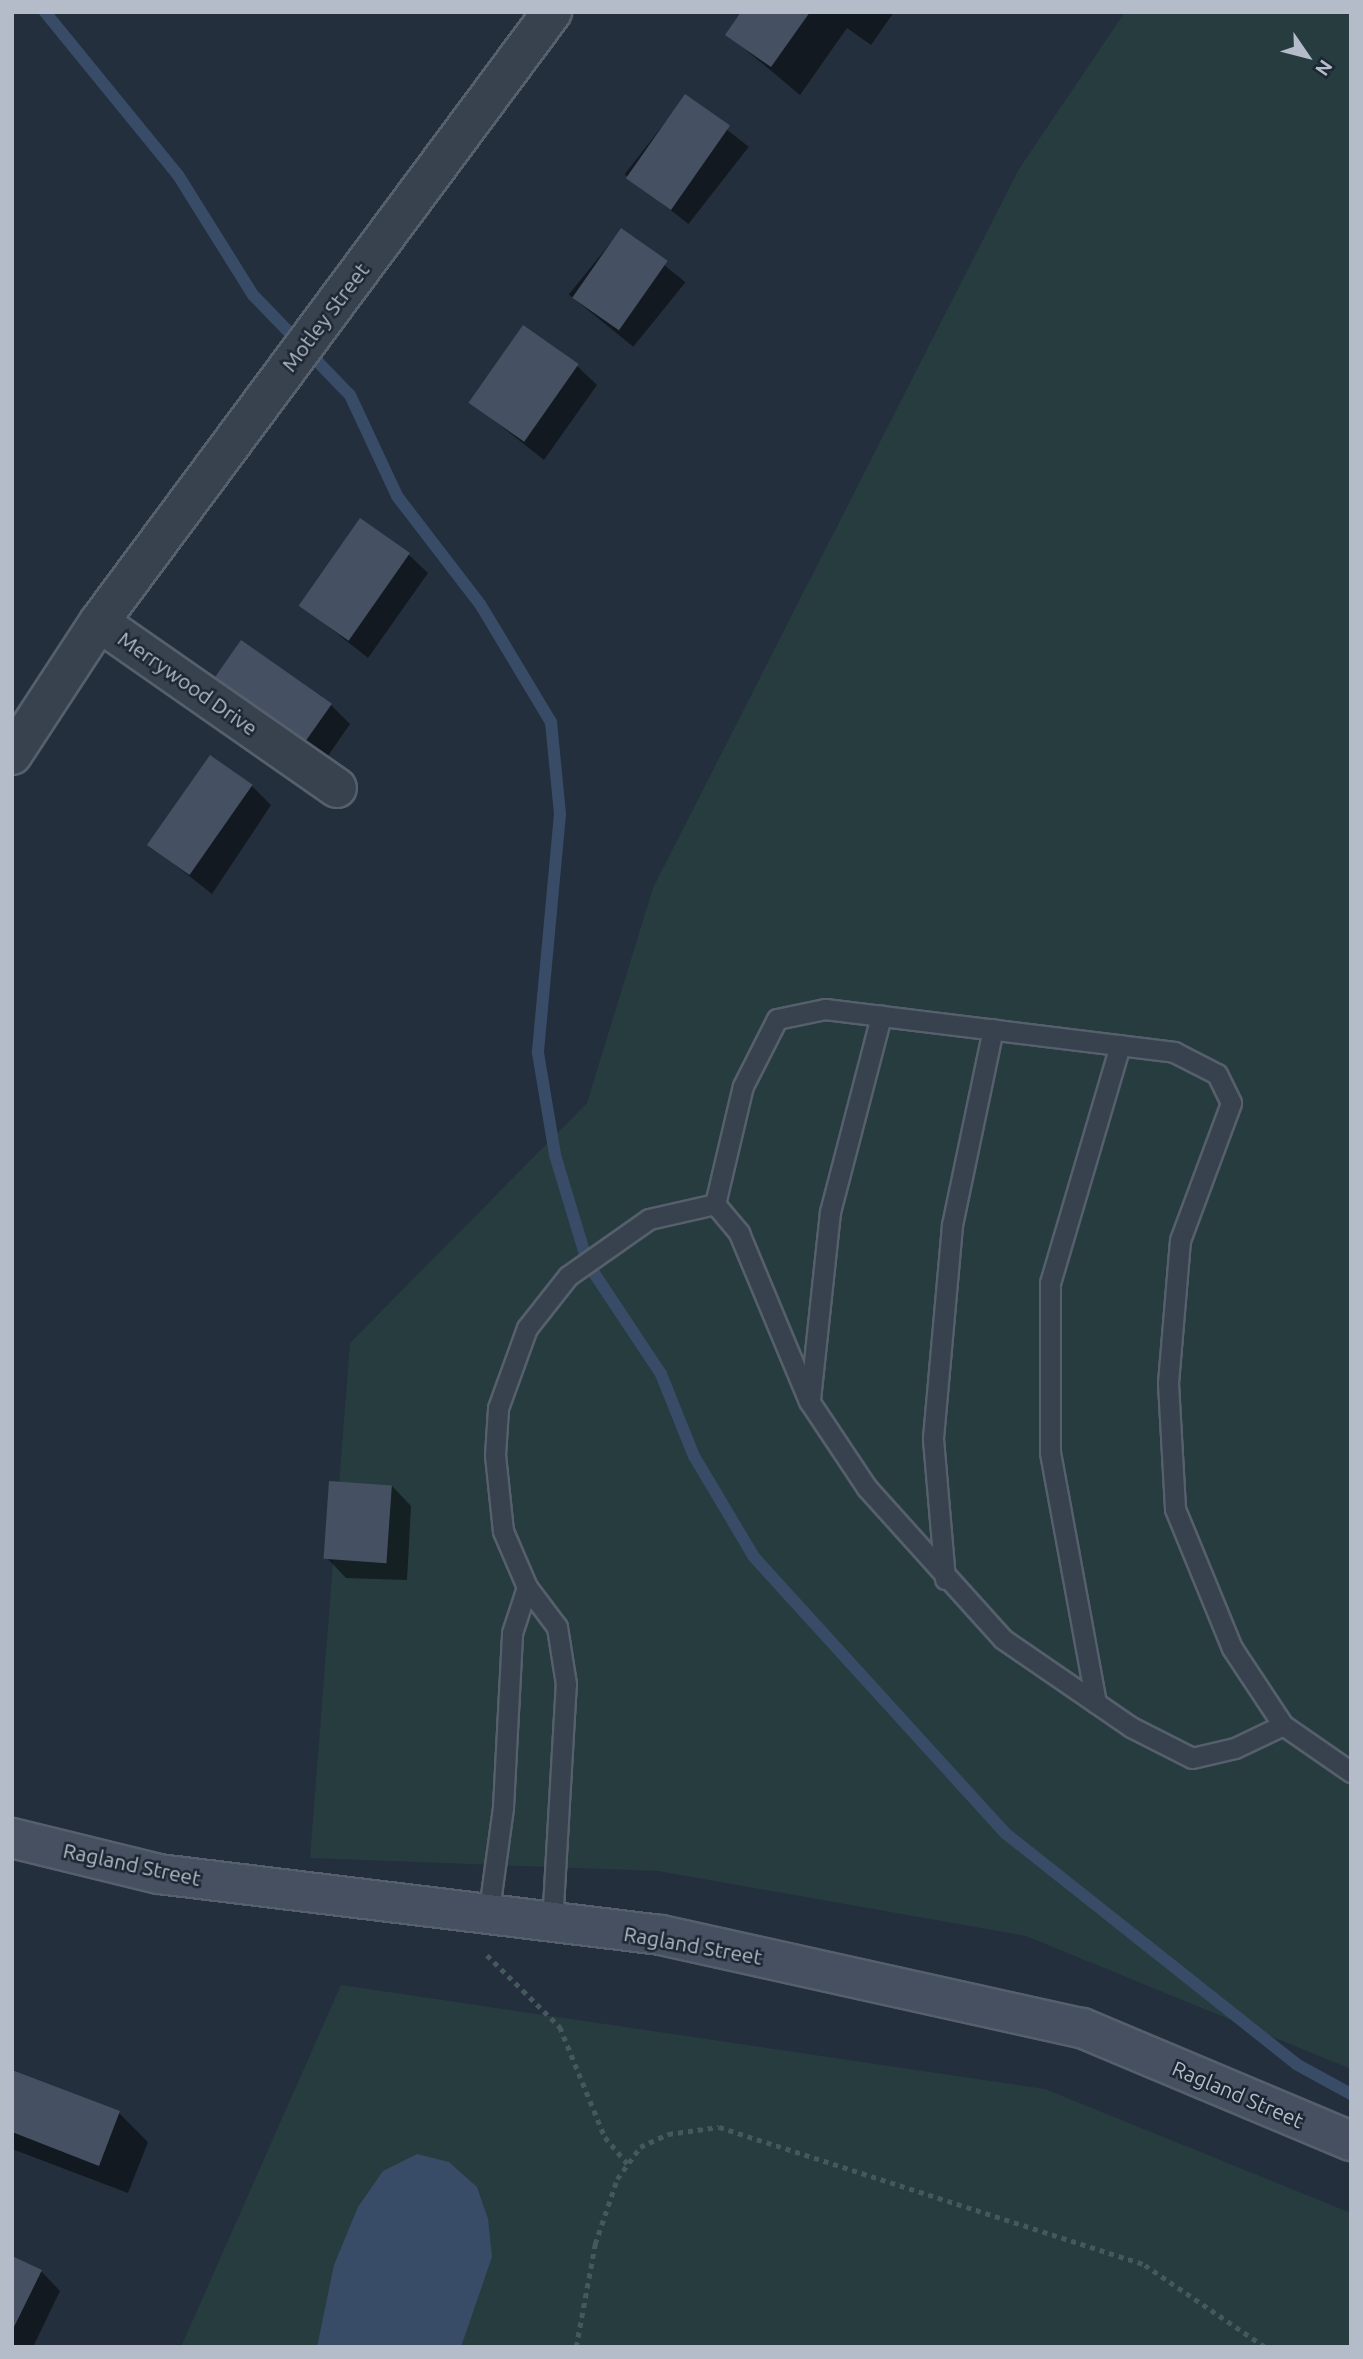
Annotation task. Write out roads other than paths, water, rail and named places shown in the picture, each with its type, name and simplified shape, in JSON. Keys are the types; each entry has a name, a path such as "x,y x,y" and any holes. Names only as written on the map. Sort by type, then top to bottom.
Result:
{"street":[{"name":"Motley Street","path":"99,622 552,12"},
{"name":"Merrywood Drive","path":"12,755 99,622 338,788"},
{"name":"Ragland Street","path":"12,1838 159,1874 488,1917 662,1935 1082,2028 1351,2141"}],"lane":[{"path":"715,1204 743,1086 777,1019 825,1009 993,1029 1174,1052 1217,1074 1231,1103 1180,1240 1168,1383 1175,1509 1232,1648 1283,1726 1351,1772"},
{"path":"809,1401 830,1212 881,1016"},
{"path":"945,1579 934,1425 952,1225 993,1029"},
{"path":"1096,1703 1050,1452 1050,1283 1121,1045"},
{"path":"715,1204 739,1233 809,1401 867,1488 945,1579 1003,1639 1096,1703 1192,1758 1235,1748 1283,1726"},
{"path":"552,1924 566,1684 556,1627 527,1587 503,1531 495,1455 498,1408 527,1328 568,1276 649,1219 715,1204"},
{"path":"488,1917 503,1807 512,1633 527,1587"}],"water":[{"path":"417,2154 449,2162 477,2187 488,2219 492,2257 461,2347 317,2347 334,2265 358,2207 383,2171"}],"waterway":[{"path":"45,12 178,175 253,295 350,395 397,496 480,604 551,722 560,814 538,1053 555,1155 588,1264 661,1374 694,1456 754,1557 1005,1833 1296,2064 1351,2094"}]}
